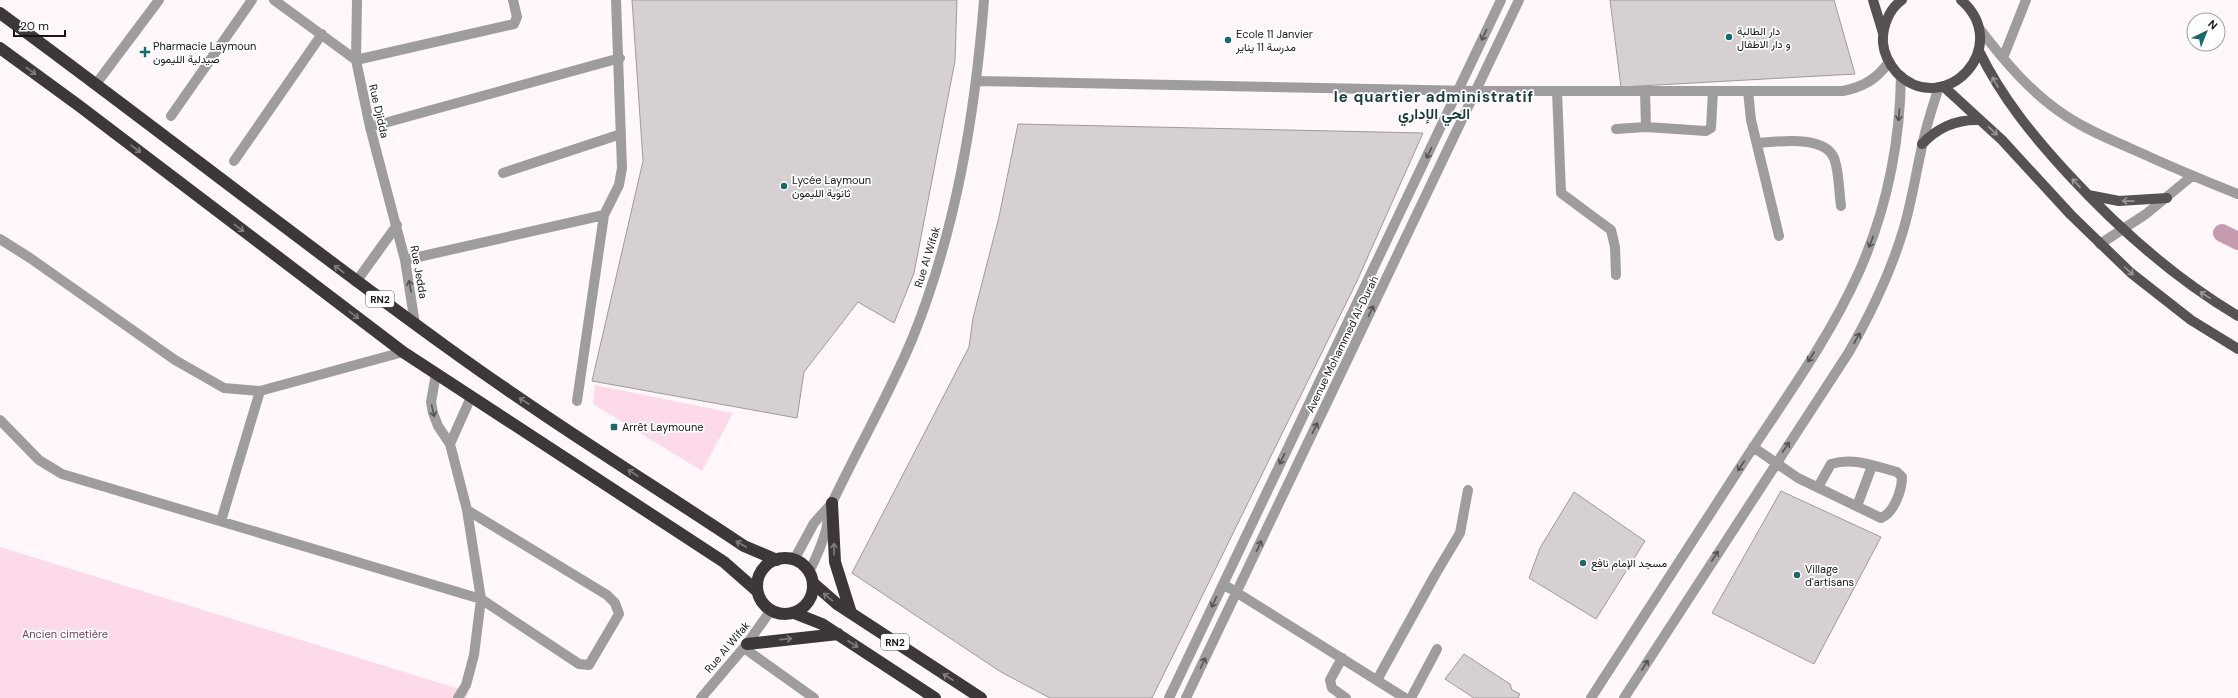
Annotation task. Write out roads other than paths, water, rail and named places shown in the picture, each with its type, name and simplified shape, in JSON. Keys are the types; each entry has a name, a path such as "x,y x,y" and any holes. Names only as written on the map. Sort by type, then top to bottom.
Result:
{"highway":[{"name":"RN2","path":"0,13 96,84 356,282 494,381 744,546 777,560 794,560 800,563 831,599 851,614 981,698"},
{"name":"RN2","path":"0,48 78,105 402,352 724,562 758,591 762,602 771,610 778,613 794,613 816,620 935,698"},
{"path":"832,503 835,562 851,614"},
{"path":"758,591 757,583 761,572 770,563 777,560"},
{"path":"794,613 803,608 809,601 811,577"},
{"path":"746,646 838,634"}],"main road":[{"path":"1872,0 1883,33 1885,53 1889,62 1901,76 1919,86 1941,86 1956,81 1972,66 1979,51 1979,28 1973,13 1961,0"},
{"path":"1883,33 1891,11 1902,0"},
{"path":"1979,51 1997,85 2028,130 2088,195 2124,230 2174,273 2238,316"},
{"path":"1941,86 1980,120 2100,244 2170,304 2218,338 2238,349"},
{"path":"1922,144 1930,136 1948,124 1964,120 1980,120"},
{"path":"2088,195 2119,201 2167,198"}],"street":[{"path":"96,84 159,0"},
{"path":"171,116 252,0"},
{"path":"274,0 356,60 514,24 517,17 513,0"},
{"name":"Rue Djidda","path":"357,0 356,60 370,127 397,225"},
{"path":"577,401 604,215 619,185 622,168 620,58 616,0"},
{"name":"Rue Al Wifak","path":"811,577 832,503 886,396 913,336 935,274 953,211 967,147 976,82 984,0"},
{"name":"Avenue Mohammed Al-Durah","path":"1169,698 1501,0"},
{"name":"Avenue Mohammed Al-Durah","path":"1186,698 1519,0"},
{"path":"2003,58 2026,0"},
{"path":"1979,28 2003,58 2048,102 2084,128 2192,176 2238,194"},
{"path":"234,160 322,34"},
{"path":"370,127 620,58"},
{"path":"976,82 1457,91 1843,91 1854,89 1874,79 1889,62"},
{"path":"1591,698 1753,447 1839,310 1871,242 1882,209 1898,133 1901,76"},
{"path":"1624,698 1776,462 1849,352 1880,294 1903,232 1912,199 1922,144 1941,86"},
{"path":"1557,91 1561,193 1611,230 1615,246 1616,275"},
{"path":"1644,91 1646,127"},
{"path":"1616,129 1646,127 1706,131 1711,128 1713,91"},
{"path":"1748,91 1751,120 1779,236"},
{"path":"503,173 621,134"},
{"path":"1757,143 1792,141 1815,142 1825,148 1834,157 1840,206"},
{"path":"2100,244 2124,230 2167,198 2192,176"},
{"path":"405,260 604,215"},
{"path":"356,282 397,225"},
{"name":"Rue Jedda","path":"397,225 405,260 415,324"},
{"path":"0,239 30,258 175,360 212,383 224,388 260,391 402,352"},
{"path":"436,374 431,402 433,413 438,426 450,444 467,510 481,598 474,655 466,685 458,698"},
{"path":"221,521 260,391"},
{"path":"450,444 471,397"},
{"path":"0,420 39,460 62,474 481,598 584,666 589,665 619,614 615,603 607,595 467,510"},
{"path":"1753,447 1798,478 1881,518 1888,516 1894,506 1902,483 1902,477 1897,472 1856,461 1840,462 1831,464 1818,487"},
{"path":"1857,506 1872,466"},
{"path":"1377,680 1460,533 1468,490"},
{"name":"Rue Al Wifak","path":"794,560 814,523 832,503"},
{"path":"1223,584 1237,591 1405,698"},
{"name":"Rue Al Wifak","path":"701,698 746,646 771,610"},
{"path":"746,646 814,698"},
{"path":"1411,698 1436,649"},
{"path":"1342,658 1330,680 1332,688 1346,698"}],"waterway":[{"path":"2222,233 2238,241"}],"place":[{"name":"دار الطالبة و دار الاطفال","path":"1729,37"},
{"name":"Ecole 11 Janvier مدرسة 11 يناير","path":"1228,40"},
{"name":"Pharmacie Laymoun صيدلية الليمون","path":"145,52"},
{"name":"Lycée Laymoun ثانوية الليمون","path":"784,186"},
{"name":"Arrêt Laymoune","path":"614,427"},
{"name":"مسجد الإمام نافع","path":"1583,563"},
{"name":"Village d'artisans","path":"1797,575"}],"district":[{"name":"le quartier administratif الحي الإداري","path":"1434,106"}],"park label":[{"name":"Ancien cimetière","path":"65,634"}]}
